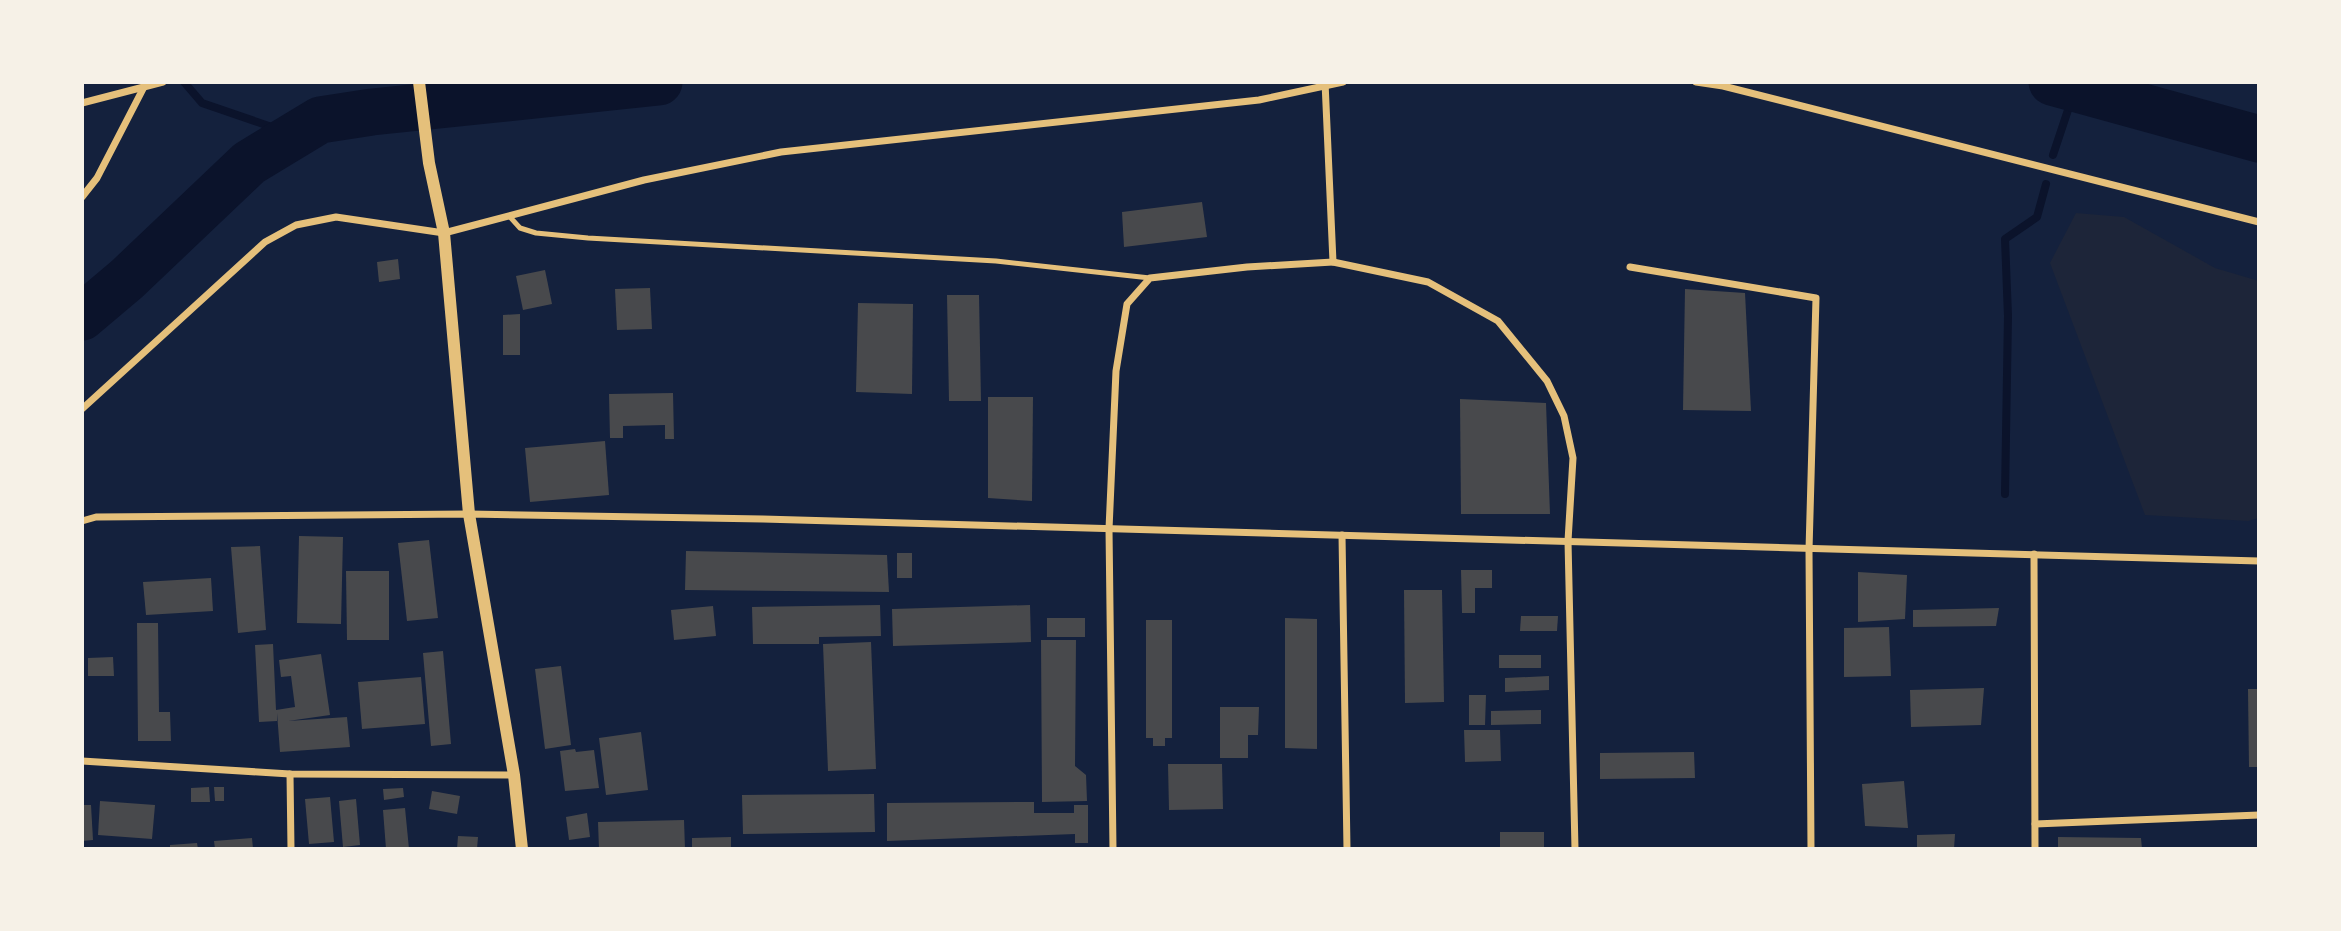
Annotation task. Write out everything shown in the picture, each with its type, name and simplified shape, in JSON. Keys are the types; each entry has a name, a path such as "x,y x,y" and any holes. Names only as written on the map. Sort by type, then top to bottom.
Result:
{"street":[{"path":"82,103 163,82"},
{"path":"419,82 429,163 444,233 469,514 514,775 522,849"},
{"path":"82,409 265,242 296,225 336,217 444,233 644,180 781,152 1259,100 1343,82"},
{"path":"1696,82 1723,86 2259,222"},
{"path":"1325,84 1333,262"},
{"path":"82,197 97,178 144,87"},
{"path":"1113,849 1109,529 1116,371 1127,304 1150,278 1247,267 1333,262 1428,282 1497,321 1547,381 1564,416 1573,458 1568,541 1575,849"},
{"path":"1630,267 1816,298 1809,550 1811,849"},
{"path":"82,521 96,517 469,514 2259,561"},
{"path":"1342,535 1347,849"},
{"path":"2034,554 2035,849"},
{"path":"82,761 290,774 514,775"},
{"path":"290,774 291,849"},
{"path":"2035,824 2259,815"}],"lane":[{"path":"509,216 520,228 536,233 575,237 996,261 1150,278"}],"shaded area":[{"path":"2076,213 2124,217 2215,268 2259,281 2259,518 2248,521 2145,515 2050,263"}],"building":[{"path":"1202,202 1207,237 1124,247 1122,212"},
{"path":"398,259 400,279 379,282 377,262"},
{"path":"545,270 552,304 523,310 516,276"},
{"path":"650,288 652,329 617,330 615,289"},
{"path":"1685,289 1745,293 1751,411 1683,410"},
{"path":"947,295 979,295 981,401 949,401"},
{"path":"858,303 913,304 912,394 856,392"},
{"path":"520,314 520,355 503,355 503,315"},
{"path":"673,393 674,439 665,439 665,425 623,426 623,438 610,438 609,394"},
{"path":"988,397 1033,397 1032,501 988,498"},
{"path":"1460,399 1546,403 1550,514 1461,514"},
{"path":"605,441 609,495 530,502 525,448"},
{"path":"299,536 343,537 341,624 297,623"},
{"path":"429,540 438,618 407,621 398,543"},
{"path":"260,546 266,630 238,633 231,547"},
{"path":"686,551 887,555 889,592 685,590"},
{"path":"897,553 912,553 912,578 897,578"},
{"path":"1461,570 1492,570 1492,588 1475,588 1475,613 1462,613"},
{"path":"346,571 389,571 389,640 347,640"},
{"path":"1858,572 1907,575 1905,619 1858,622"},
{"path":"211,578 213,611 146,615 143,582"},
{"path":"1404,590 1442,590 1444,702 1405,703"},
{"path":"880,605 881,636 819,637 819,644 753,644 752,607"},
{"path":"1030,605 1031,642 893,646 892,609"},
{"path":"713,606 716,636 674,640 671,610"},
{"path":"1999,608 1996,626 1913,627 1913,610"},
{"path":"1521,616 1558,616 1557,631 1520,631"},
{"path":"1047,618 1085,618 1085,637 1047,637"},
{"path":"1285,618 1317,619 1317,749 1285,748"},
{"path":"1146,620 1172,620 1172,738 1165,738 1165,746 1153,746 1153,738 1146,738"},
{"path":"137,623 158,623 159,712 170,712 171,741 138,741"},
{"path":"1889,627 1891,676 1844,677 1844,628"},
{"path":"1041,640 1076,640 1075,766 1086,775 1087,801 1042,802"},
{"path":"871,642 876,769 828,771 823,644"},
{"path":"273,644 276,710 295,707 291,676 281,677 279,660 321,654 330,715 288,721 347,717 350,747 280,752 277,713 277,721 259,722 255,645"},
{"path":"443,651 451,744 431,746 423,653"},
{"path":"1499,655 1541,655 1541,668 1499,668"},
{"path":"113,657 114,676 88,676 88,658"},
{"path":"561,666 571,745 545,749 535,669"},
{"path":"1549,676 1549,690 1505,692 1505,678"},
{"path":"421,677 425,724 362,729 358,682"},
{"path":"1984,688 1981,725 1911,727 1910,690"},
{"path":"2248,689 2259,689 2259,767 2249,767"},
{"path":"1469,695 1486,695 1485,725 1469,725"},
{"path":"1220,707 1259,707 1258,735 1248,735 1248,758 1220,758"},
{"path":"1541,710 1541,724 1491,725 1491,711"},
{"path":"1464,730 1500,730 1501,761 1465,762"},
{"path":"641,732 648,790 606,795 599,738"},
{"path":"575,749 576,752 594,750 599,788 565,791 560,751"},
{"path":"1694,752 1695,778 1600,779 1600,753"},
{"path":"1168,764 1222,764 1223,809 1169,810"},
{"path":"1904,781 1908,828 1865,826 1862,784"},
{"path":"209,787 210,802 191,802 191,788"},
{"path":"214,787 224,787 224,801 215,801"},
{"path":"403,788 404,797 384,800 383,789"},
{"path":"432,791 460,796 457,814 429,809"},
{"path":"874,794 875,832 743,834 742,795"},
{"path":"330,797 334,842 309,844 305,799"},
{"path":"356,799 360,845 343,847 339,801"},
{"path":"100,801 155,805 152,839 98,835"},
{"path":"1034,802 1034,813 1074,813 1074,805 1088,805 1088,843 1075,843 1075,834 887,841 887,803"},
{"path":"82,805 91,805 93,840 82,841"},
{"path":"405,808 409,849 386,849 383,810"},
{"path":"587,813 590,837 569,840 566,817"},
{"path":"684,820 685,849 599,849 598,822"},
{"path":"1500,832 1544,832 1544,849 1500,849"},
{"path":"1955,834 1954,849 1917,849 1917,835"},
{"path":"458,836 478,837 477,849 457,849"},
{"path":"731,837 731,849 692,849 692,838"},
{"path":"2058,837 2141,838 2142,849 2058,849"},
{"path":"252,838 253,849 215,849 214,841"},
{"path":"197,843 198,849 170,849 170,845"}],"waterway":[{"path":"184,82 202,103 295,135"},
{"path":"82,317 127,279 249,163 320,120 372,112 659,82"},
{"path":"2052,82 2259,139"},
{"path":"2053,155 2075,89"},
{"path":"2005,494 2008,316 2005,239 2037,217 2046,184"}]}
